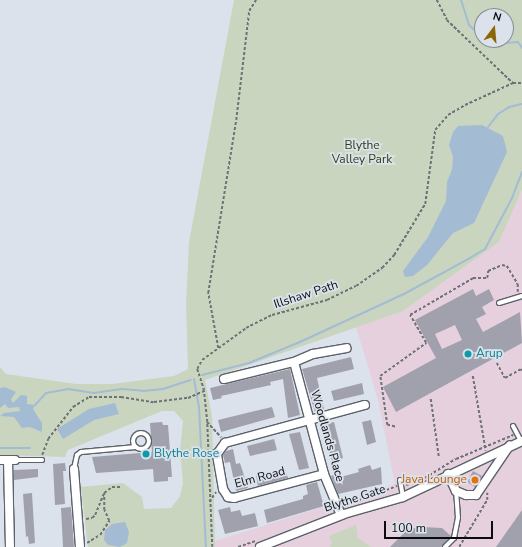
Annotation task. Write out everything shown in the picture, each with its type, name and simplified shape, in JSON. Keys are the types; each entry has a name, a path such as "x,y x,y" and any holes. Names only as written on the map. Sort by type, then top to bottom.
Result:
{"street":[{"path":"224,379 294,362 313,354 346,348"},
{"name":"Woodlands Place","path":"294,362 324,474 339,512"},
{"path":"224,444 365,405"},
{"name":"Blythe Gate","path":"263,545 339,512 403,497 488,455 522,441"},
{"name":"Elm Road","path":"224,444 217,454 223,488 228,496 234,498 324,474"},
{"path":"448,474 456,492 466,495 476,495 486,484 511,445"},
{"path":"7,460 10,547"},
{"path":"74,469 80,547"}],"lane":[{"path":"499,303 520,296"},
{"path":"512,426 522,441"},
{"path":"74,469 77,455 81,452 136,447 141,450 148,446 149,439 146,434 135,435 133,443 136,447"},
{"path":"7,460 42,460"},
{"path":"400,480 403,497"},
{"path":"445,547 454,538 458,518 456,492"}],"path":[{"path":"218,349 208,293 236,120 249,11 256,0"},
{"path":"437,0 447,20 513,83"},
{"name":"Illshaw Path","path":"212,547 207,422 204,391 197,369 202,360 246,328 272,315 327,300 356,286 382,268 397,250 426,204 435,130 448,115 513,83 522,83"},
{"path":"394,427 387,425 380,376 426,343 410,315 473,278 487,278 488,271 502,264 507,266 518,284 520,296"},
{"path":"497,363 505,378 521,369 522,371"},
{"path":"473,376 484,446 488,455"},
{"path":"45,446 48,439 73,407 89,397 148,400 154,402 188,398 191,394 204,391"},
{"path":"431,399 439,457"},
{"path":"207,422 219,433 224,444"},
{"path":"339,512 401,485 422,479 456,459 517,433"},
{"path":"459,547 487,500 486,484"},
{"path":"78,518 92,518 104,493 112,487 122,487"},
{"path":"209,502 217,491 223,488"},
{"path":"92,540 100,535 109,521 104,510 104,493"},
{"path":"238,547 263,545"}],"shaded area":[{"path":"522,190 522,547 215,547 215,541 395,484 378,400 356,327 403,311 499,242"}],"green space":[{"name":"Blythe Valley Park","path":"234,0 522,0 522,190 499,242 403,311 205,380 212,416 215,547 88,547 81,487 123,483 142,497 144,509 171,508 180,496 183,483 180,451 183,421 174,411 162,411 68,450 65,457 0,455 0,367 6,374 76,384 112,384 174,376 188,369 186,303 189,242"},
{"path":"356,525 358,538 371,547 330,547 332,543 329,536"}],"water":[{"path":"482,125 503,136 507,152 474,223 453,233 427,265 413,276 405,277 403,271 428,237 446,201 447,182 452,169 453,157 449,145 453,132 458,126"},
{"path":"5,387 16,392 11,399 13,403 21,395 27,396 27,404 35,405 33,409 42,423 42,432 30,427 22,428 14,417 0,416 4,413 20,411 19,407 8,408 5,404 0,408 0,388"},
{"path":"115,403 119,414 94,420 63,439 57,429 89,409"},
{"path":"125,522 129,532 127,543 120,547 108,545 104,540 105,530 112,524"}],"building":[{"name":"Arup","path":"473,289 476,296 489,289 494,300 482,307 486,314 476,319 483,332 520,312 522,343 396,412 383,387 436,358 415,320","holes":["455,325 462,340 442,349 435,334"]},
{"path":"351,357 354,369 317,378 324,409 315,412 302,369"},
{"path":"290,369 300,415 288,418 283,379 270,382 271,385 221,396 222,398 213,400 210,388"},
{"path":"362,383 364,394 334,401 331,391"},
{"path":"272,407 275,417 221,432 218,420"},
{"path":"371,420 376,442 367,445 362,422"},
{"name":"Blythe Rose","path":"162,422 163,425 168,425 172,477 168,477 168,481 154,482 153,469 96,473 92,457 152,452 150,423"},
{"path":"334,422 343,458 332,461 322,425"},
{"path":"300,432 309,468 299,470 289,434"},
{"path":"274,439 277,450 250,456 247,446"},
{"path":"233,449 236,464 240,463 248,488 236,491 230,462 225,463 223,455 226,451"},
{"path":"65,463 66,471 63,471 65,504 55,505 53,464"},
{"path":"370,465 372,470 381,467 382,484 338,494 331,476 336,474 337,478 359,472 358,469"},
{"path":"38,469 38,477 14,480 14,470"},
{"path":"285,469 288,478 258,486 256,475"},
{"name":"Java Lounge","path":"473,471 482,476 475,487 467,482"},
{"path":"317,482 324,506 267,523 264,510 303,499 303,496 308,494 306,485"},
{"path":"32,493 35,543 29,544 28,536 26,537 23,494"},
{"path":"71,507 74,547 63,547 61,508"},
{"path":"230,507 231,512 240,510 242,516 255,513 258,526 225,534 218,510"},
{"path":"522,510 522,547 496,547"},
{"path":"423,527 442,528 451,536 441,547 390,547 408,529"}],"waterway":[{"path":"461,0 469,25 474,30"},
{"path":"514,42 518,42 522,48"},
{"path":"488,127 498,114 509,107 522,104"},
{"path":"202,375 249,363 300,342 404,294 485,249 512,198 522,172"},
{"path":"194,379 199,406 206,547"},
{"path":"35,405 46,393 68,389 94,393 122,389 143,391 163,389 191,380"},
{"path":"0,448 30,448"}],"place":[{"name":"Arup","path":"468,354"},
{"name":"Blythe Rose","path":"146,454"},
{"name":"Java Lounge","path":"475,480"}]}
